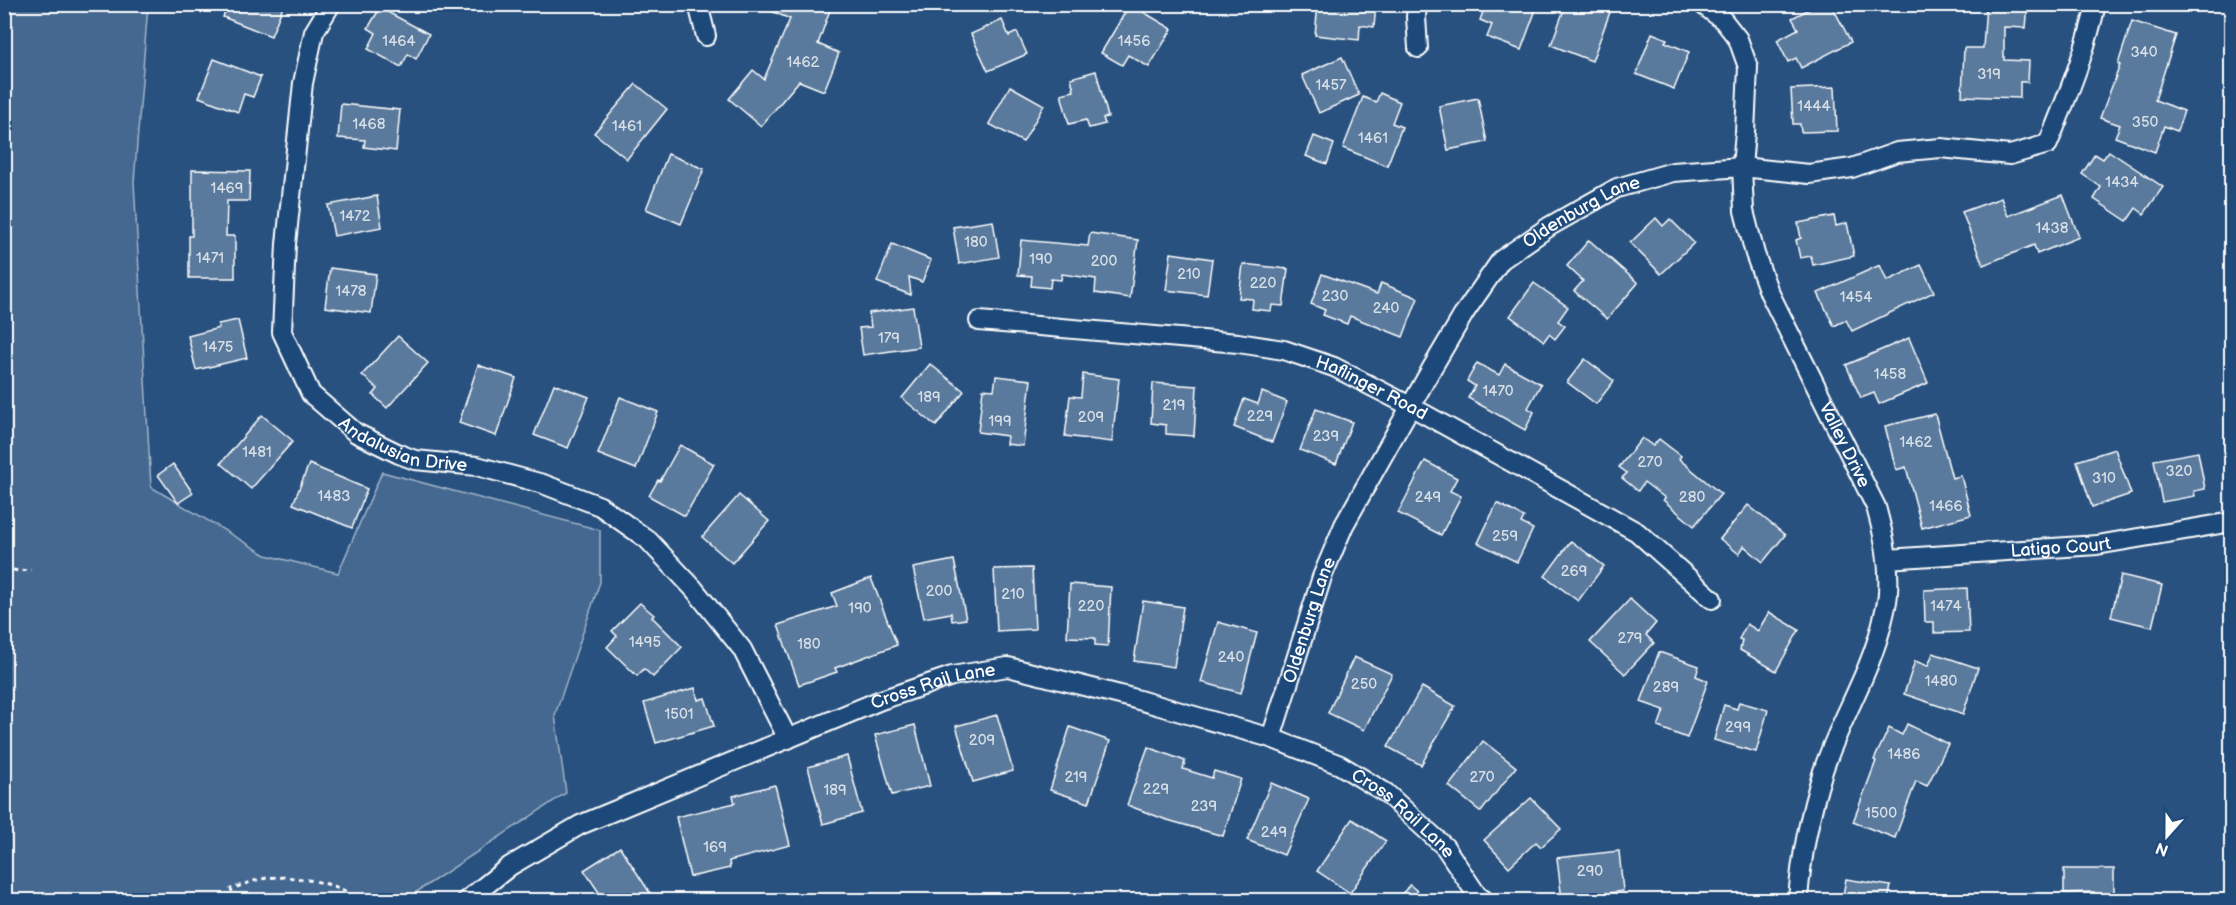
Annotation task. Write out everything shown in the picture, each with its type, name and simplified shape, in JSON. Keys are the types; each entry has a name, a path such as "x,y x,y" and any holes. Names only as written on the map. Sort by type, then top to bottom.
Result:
{"street":[{"name":"Andalusian Drive","path":"331,4 314,32 303,83 295,144 282,332 311,394 356,433 399,454 415,460 477,466 543,484 600,506 648,540 694,589 742,649 788,739"},
{"path":"698,4 706,36"},
{"path":"1417,4 1418,48"},
{"name":"Valley Drive","path":"1702,4 1723,20 1738,39 1748,67 1742,167 1744,211 1755,254 1769,292 1876,507 1886,545 1888,594 1879,637 1861,686 1839,730 1824,771 1809,823 1798,900"},
{"name":"Oldenburg Lane","path":"1272,738 1322,578 1344,525 1465,312 1501,260 1550,226 1617,188 1673,171 1742,167 1809,174 1852,168 1898,152 1941,148 2010,155 2048,144 2093,19 2096,4"},
{"name":"Haflinger Road","path":"979,321 1238,343 1284,350 1334,367 1410,406 1637,532 1712,599"},
{"name":"Latigo Court","path":"1887,559 2097,545 2232,522"},
{"name":"Cross Rail Lane","path":"467,900 510,866 580,825 881,700 952,676 1008,668 1132,698 1272,738 1340,765 1386,793 1445,847 1477,895 1484,900"}],"path":[{"path":"4,568 18,572 31,570"},
{"path":"236,900 231,889 249,882 270,878 304,880 336,886 345,891 337,900"}],"shaded area":[{"path":"5,4 148,5 134,182 151,487 266,555 338,573 382,472 600,530 600,582 555,715 566,793 409,897 409,900 5,900"}],"building":[{"path":"228,4 284,4 271,36 223,17"},
{"path":"755,4 832,4 818,44 839,53 824,91 799,81 761,126 729,99 753,70 764,79 790,19"},
{"path":"1130,4 1172,29 1149,67 1128,55 1122,65 1101,53"},
{"path":"1318,4 1376,4 1374,27 1360,25 1359,40 1315,35"},
{"path":"1486,4 1538,4 1521,50 1487,37 1492,25 1480,20"},
{"path":"1566,4 1613,4 1592,61 1551,45"},
{"path":"1819,4 1831,4 1851,42 1801,68 1796,58 1788,62 1777,40 1798,29 1792,18"},
{"path":"1986,4 2028,4 2026,28 2004,27 2004,60 2029,61 2028,82 2020,82 2020,98 1962,96 1964,48 1983,48"},
{"path":"380,8 429,34 416,59 408,54 401,67 368,49 376,33 368,28"},
{"path":"1002,20 1009,36 1017,32 1027,54 988,71 971,34"},
{"path":"2132,21 2176,35 2155,100 2184,111 2177,131 2164,126 2155,152 2115,137 2120,125 2100,118 2120,65 2118,64"},
{"path":"1652,33 1667,39 1665,42 1689,52 1674,89 1636,74"},
{"path":"1342,57 1359,95 1319,113 1302,75"},
{"path":"214,59 261,77 253,97 244,94 238,112 199,97"},
{"path":"1096,71 1108,117 1103,118 1105,124 1089,128 1086,120 1069,124 1061,94 1074,91 1071,78"},
{"path":"636,84 667,109 627,159 594,133"},
{"path":"1010,86 1044,105 1023,142 989,124"},
{"path":"1835,87 1837,131 1801,132 1800,124 1793,124 1791,89"},
{"path":"1380,93 1400,102 1392,123 1402,127 1387,166 1343,148 1363,97 1376,102"},
{"path":"1478,98 1487,142 1448,150 1439,106"},
{"path":"341,104 400,110 396,151 364,147 365,140 338,138"},
{"path":"1314,136 1334,144 1327,164 1306,156"},
{"path":"2109,151 2163,187 2144,214 2136,208 2127,221 2094,199 2101,187 2082,174 2095,154 2103,159"},
{"path":"668,154 704,169 681,224 646,209"},
{"path":"192,170 250,171 249,201 227,201 226,236 235,236 235,278 189,278 189,236 192,236"},
{"path":"2063,195 2079,237 2037,254 2034,245 1983,265 1962,212 2001,198 2008,216"},
{"path":"377,196 382,227 334,236 328,205"},
{"path":"1834,216 1836,226 1847,223 1854,256 1813,265 1811,256 1800,258 1796,240 1801,238 1798,223"},
{"path":"1656,218 1663,226 1670,219 1694,243 1661,274 1630,243"},
{"path":"993,221 999,257 959,264 953,227"},
{"path":"1090,233 1138,240 1130,298 1095,293 1096,279 1062,274 1061,280 1051,279 1050,288 1031,286 1032,276 1018,275 1021,240 1088,246"},
{"path":"1589,240 1638,283 1607,319 1574,291 1583,281 1567,266"},
{"path":"892,244 931,260 922,282 909,277 911,295 877,282"},
{"path":"1171,253 1212,259 1207,295 1166,290"},
{"path":"1243,264 1288,269 1283,306 1272,305 1271,311 1252,309 1253,299 1239,298"},
{"path":"1880,265 1887,281 1921,265 1934,292 1852,331 1846,320 1834,326 1818,293"},
{"path":"330,268 376,274 371,313 325,307"},
{"path":"1322,274 1377,294 1381,283 1418,298 1403,337 1350,316 1347,324 1323,315 1325,310 1311,304"},
{"path":"1534,283 1568,307 1558,321 1565,326 1555,339 1549,334 1544,341 1510,316"},
{"path":"913,307 919,347 863,355 859,328 871,327 869,313"},
{"path":"238,320 247,358 196,370 188,336 219,328 218,324"},
{"path":"398,336 428,363 387,408 373,395 378,389 362,375"},
{"path":"1909,338 1928,383 1879,404 1874,393 1861,398 1846,365"},
{"path":"1585,359 1614,381 1596,404 1567,382"},
{"path":"1477,363 1499,375 1505,364 1541,384 1528,408 1534,412 1525,430 1468,398 1475,386 1467,381"},
{"path":"930,364 964,391 936,426 902,398"},
{"path":"478,365 516,378 496,436 459,423"},
{"path":"1083,374 1119,379 1112,442 1065,436 1070,396 1081,397"},
{"path":"996,376 1031,380 1023,446 1006,444 1007,436 978,432 983,389 994,390"},
{"path":"1153,383 1197,386 1194,436 1166,434 1166,425 1151,423"},
{"path":"554,384 589,397 568,448 534,435"},
{"path":"1262,392 1287,402 1272,442 1234,427 1244,399 1258,404"},
{"path":"620,397 658,412 636,469 598,454"},
{"path":"1316,409 1352,422 1336,464 1300,450"},
{"path":"1935,414 1952,478 1961,476 1971,515 1922,528 1906,467 1896,470 1885,426"},
{"path":"262,415 293,441 251,489 221,463"},
{"path":"1642,438 1653,446 1659,439 1681,456 1679,459 1721,494 1694,526 1663,500 1665,498 1644,482 1638,491 1622,478 1627,473 1619,467"},
{"path":"680,445 714,464 685,516 649,496"},
{"path":"2115,449 2131,494 2092,507 2077,461"},
{"path":"2198,452 2205,489 2194,491 2195,496 2162,502 2154,460"},
{"path":"1425,461 1457,478 1450,491 1461,496 1441,535 1398,513"},
{"path":"173,464 193,493 178,503 158,475"},
{"path":"309,464 367,489 352,528 293,504"},
{"path":"739,495 769,521 732,563 702,537"},
{"path":"1497,503 1524,517 1521,523 1533,529 1517,562 1478,543"},
{"path":"1748,505 1785,535 1763,562 1744,546 1739,554 1720,539"},
{"path":"1571,541 1604,566 1578,601 1545,576"},
{"path":"954,560 966,619 952,621 951,613 924,618 913,568"},
{"path":"1032,568 1035,629 997,631 994,569"},
{"path":"2121,575 2162,585 2152,627 2111,617"},
{"path":"871,578 897,645 835,668 837,672 799,685 778,625 837,606 832,593"},
{"path":"1070,584 1111,587 1108,646 1095,645 1095,638 1067,637"},
{"path":"1967,588 1969,632 1934,633 1934,622 1925,622 1924,590"},
{"path":"1630,599 1656,623 1646,635 1654,643 1625,674 1590,642"},
{"path":"1143,601 1183,607 1174,667 1134,661"},
{"path":"640,603 654,615 652,617 682,647 653,677 644,669 637,676 607,647 617,636 612,631"},
{"path":"1769,612 1799,630 1776,671 1740,650 1742,640 1739,639 1747,624 1758,631"},
{"path":"1218,622 1257,633 1241,693 1201,682"},
{"path":"1659,652 1699,666 1696,676 1708,681 1687,738 1658,727 1664,710 1641,702"},
{"path":"1933,653 1978,668 1963,714 1904,694 1915,661 1928,666"},
{"path":"1354,657 1392,674 1364,730 1328,713"},
{"path":"1422,687 1455,706 1421,765 1388,747"},
{"path":"695,688 698,700 705,698 714,726 656,743 644,703"},
{"path":"1739,702 1768,710 1756,752 1714,740 1724,705 1737,709"},
{"path":"997,715 1013,771 973,782 956,726"},
{"path":"1907,724 1948,744 1927,786 1916,781 1895,838 1853,822 1876,761 1874,760 1889,728 1902,735"},
{"path":"915,725 930,786 892,795 875,735"},
{"path":"1070,727 1110,741 1089,803 1050,790"},
{"path":"1483,741 1516,767 1481,812 1449,786"},
{"path":"1148,747 1185,761 1183,769 1212,778 1214,771 1241,779 1223,836 1164,819 1127,805"},
{"path":"847,756 862,813 823,824 808,767"},
{"path":"1271,783 1309,799 1284,855 1247,840"},
{"path":"775,785 790,845 729,861 730,868 690,877 676,817 735,803 733,796"},
{"path":"1531,798 1561,829 1541,847 1536,842 1509,867 1484,840"},
{"path":"1352,819 1386,841 1350,893 1317,871"},
{"path":"620,847 652,896 645,900 604,900 584,870"},
{"path":"1619,851 1623,891 1562,900 1557,858"},
{"path":"2064,869 2114,869 2114,900 2096,900 2094,892 2064,893"},
{"path":"1846,879 1891,886 1888,900 1842,900"},
{"path":"1410,885 1428,900 1396,900"}]}
